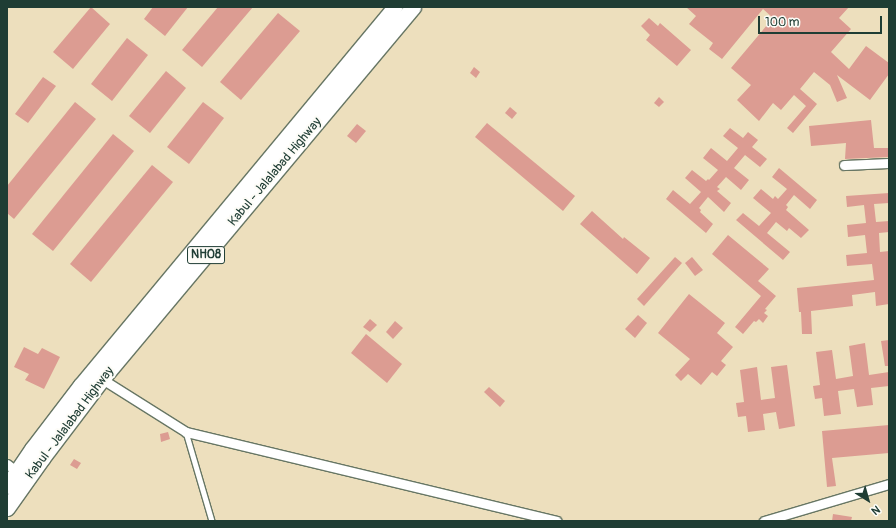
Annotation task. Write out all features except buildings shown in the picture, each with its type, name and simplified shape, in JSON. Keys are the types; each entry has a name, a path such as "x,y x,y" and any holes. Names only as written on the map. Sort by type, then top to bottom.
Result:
{"highway":[{"name":"Kabul - Jalalabad Highway","path":"7,508 38,453 86,389 395,7"},
{"name":"Kabul - Jalalabad Highway","path":"86,389 102,379 120,348 413,7"},
{"name":"Kabul - Jalalabad Highway","path":"7,486 12,468 38,453"}],"street":[{"path":"844,165 889,162"},
{"path":"102,379 186,432 556,521"},
{"path":"764,521 889,484"}],"lane":[{"path":"186,432 212,521"}]}
